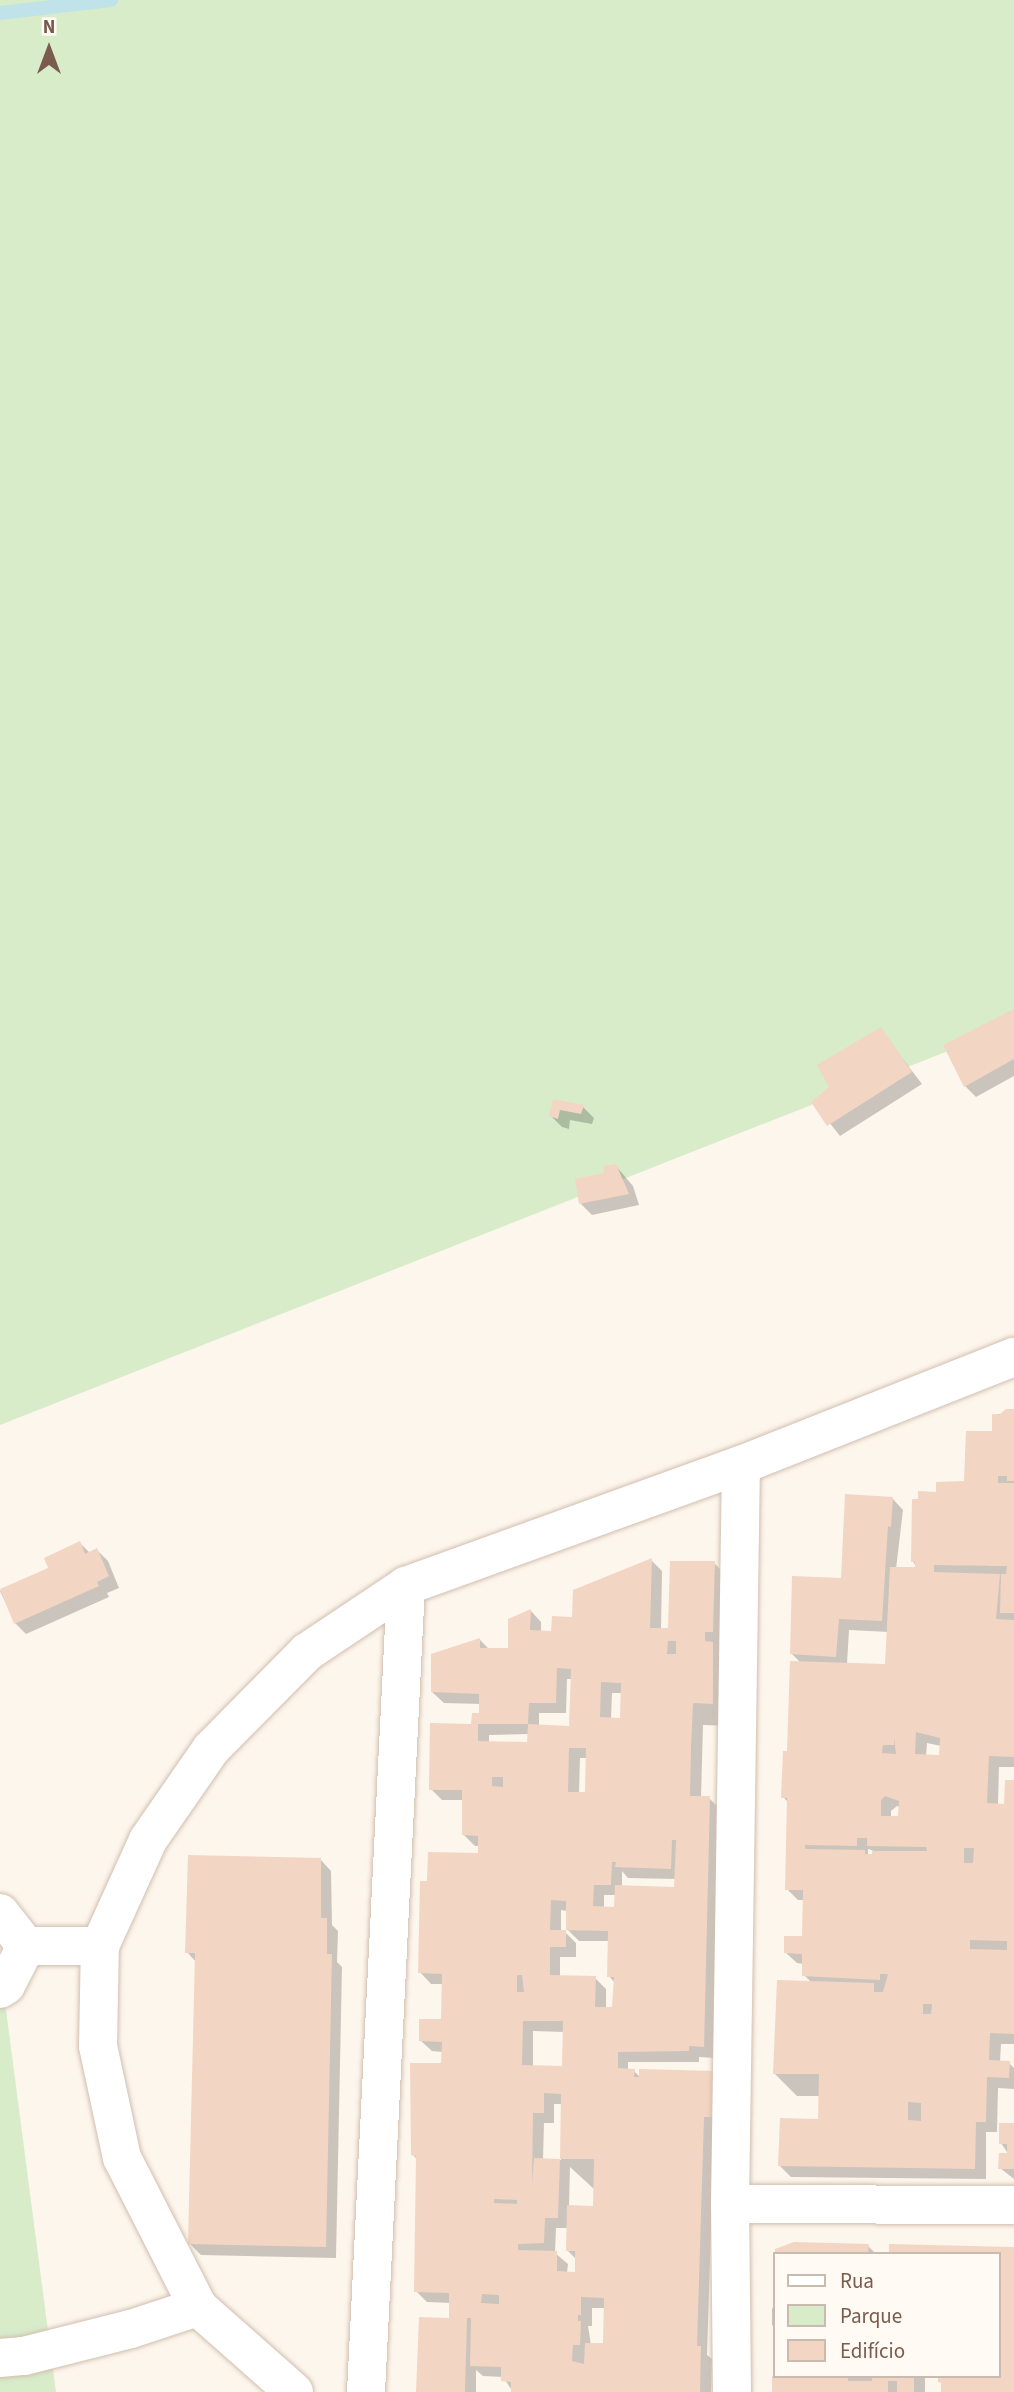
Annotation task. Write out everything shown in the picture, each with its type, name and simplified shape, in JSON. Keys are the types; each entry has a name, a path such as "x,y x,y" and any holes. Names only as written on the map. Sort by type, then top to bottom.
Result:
{"street":[{"path":"294,2392 198,2307 122,2158 98,2046 100,1946 148,1840 211,1749 307,1652 406,1586 741,1465 1014,1357"},
{"path":"732,2392 730,2204 741,1465"},
{"path":"366,2392 406,1586"},
{"path":"0,1913 26,1946"},
{"path":"26,1946 100,1946"},
{"path":"0,1989 6,1985 26,1946"},
{"path":"730,2204 1014,2205"},
{"path":"0,2358 24,2356 131,2329 198,2307"}],"green space":[{"path":"0,0 1014,0 1014,1025 0,1425"},
{"path":"0,1964 56,2392 0,2392"}],"building":[{"path":"1014,1009 1014,1059 964,1087 943,1045"},
{"path":"881,1027 912,1072 827,1126 811,1102 829,1087 817,1065"},
{"path":"553,1099 584,1105 581,1114 560,1110 558,1119 549,1116"},
{"path":"616,1164 629,1194 579,1204 575,1179 604,1173 603,1166"},
{"path":"1006,1409 1014,1409 1014,1481 1007,1481 1007,1476 998,1476 998,1483 1014,1483 1014,1613 1000,1613 1001,1574 1006,1574 1007,1566 934,1565 934,1572 1000,1574 996,1619 1014,1620 1014,1757 989,1756 987,1803 1004,1804 1005,1780 1014,1780 1014,2034 990,2033 989,2060 1010,2061 1009,2078 987,2077 986,2122 976,2122 975,2169 778,2166 780,2118 818,2119 819,2074 773,2074 777,1980 874,1983 874,1992 883,1992 888,1974 880,1974 880,1980 802,1976 802,1954 784,1953 784,1936 802,1936 803,1890 785,1890 787,1798 781,1798 783,1751 787,1751 790,1661 885,1664 890,1567 915,1567 915,1562 911,1562 912,1499 918,1499 918,1491 936,1492 936,1482 964,1481 966,1431 992,1431 992,1414 999,1415","holes":["916,1732 940,1738 939,1755 915,1754","894,1738 896,1754 882,1753 883,1745 894,1745","885,1796 899,1801 898,1816 881,1816 881,1800","857,1838 867,1838 867,1846 926,1847 927,1851 872,1851 872,1854 865,1854 865,1850 805,1849 805,1845 857,1846","964,1848 974,1848 973,1863 964,1863","970,1940 1007,1941 1007,1950 970,1949","923,2004 932,2004 931,2014 923,2014","908,2102 921,2103 921,2121 908,2120"]},
{"path":"845,1494 893,1497 891,1527 888,1526 882,1621 839,1619 836,1657 790,1654 792,1576 841,1578"},
{"path":"80,1541 85,1554 97,1548 109,1576 97,1582 99,1586 14,1624 0,1589 48,1568 44,1558"},
{"path":"652,1558 650,1628 668,1628 670,1561 715,1561 713,1632 705,1632 705,1641 713,1642 713,1704 693,1703 691,1749 690,1796 710,1796 704,2047 689,2046 689,2051 618,2052 618,2068 635,2069 634,2077 639,2077 639,2069 717,2071 716,2117 704,2117 697,2346 701,2346 700,2392 511,2392 511,2382 501,2381 501,2367 470,2366 471,2318 467,2318 465,2392 416,2392 419,2317 449,2318 449,2293 414,2292 416,2156 411,2155 410,2063 441,2063 442,2042 419,2041 419,2019 441,2019 442,1974 418,1973 420,1881 427,1881 428,1852 478,1853 478,1836 462,1835 462,1790 429,1790 430,1723 471,1724 472,1713 479,1713 479,1694 431,1692 431,1654 480,1638 480,1648 508,1648 508,1619 531,1609 530,1630 551,1631 552,1616 572,1617 573,1590","holes":["668,1641 676,1641 676,1654 667,1654","557,1668 571,1669 569,1726 528,1724 529,1703 556,1703","601,1682 621,1683 620,1718 600,1717","478,1724 528,1724 527,1742 478,1741","569,1748 586,1748 585,1792 568,1792","492,1777 503,1777 503,1787 492,1786","672,1840 676,1840 674,1887 615,1885 614,1907 593,1906 594,1885 611,1885 612,1862 616,1862 615,1867 671,1869","551,1900 566,1901 566,1930 550,1930","566,1930 608,1931 607,1977 614,1977 612,2007 595,2007 596,1976 550,1975 550,1947 566,1947","517,1975 522,1975 524,1992 517,1992","523,2021 563,2021 562,2066 522,2065","544,2093 561,2094 560,2159 534,2158 532,2184 533,2113 544,2113","560,2159 594,2159 593,2206 567,2205 566,2251 575,2251 575,2272 557,2271 557,2251 518,2250 518,2244 544,2243 545,2218 558,2218","494,2199 517,2200 517,2204 494,2203","482,2294 499,2295 499,2304 481,2303","581,2297 604,2298 603,2343 585,2343 584,2364 572,2361 573,2345 580,2345 581,2321 578,2321 578,2315 581,2315"]},
{"path":"188,1855 321,1858 321,1918 327,1918 327,1954 332,1954 326,2247 188,2244 195,1953 185,1953"},
{"path":"999,2123 1014,2123 1014,2169 998,2169 999,2153 1007,2153 1007,2144 999,2144"},
{"path":"794,2242 869,2244 868,2252 775,2252 775,2249"},
{"path":"889,2244 1014,2247 1014,2392 941,2392 941,2383 938,2382 938,2378 1000,2378 1000,2252 889,2252"},
{"path":"772,2378 848,2378 848,2381 872,2381 872,2378 914,2378 914,2392 897,2392 897,2381 888,2381 888,2392 772,2392"}],"waterway":[{"path":"0,13 111,0"}]}
